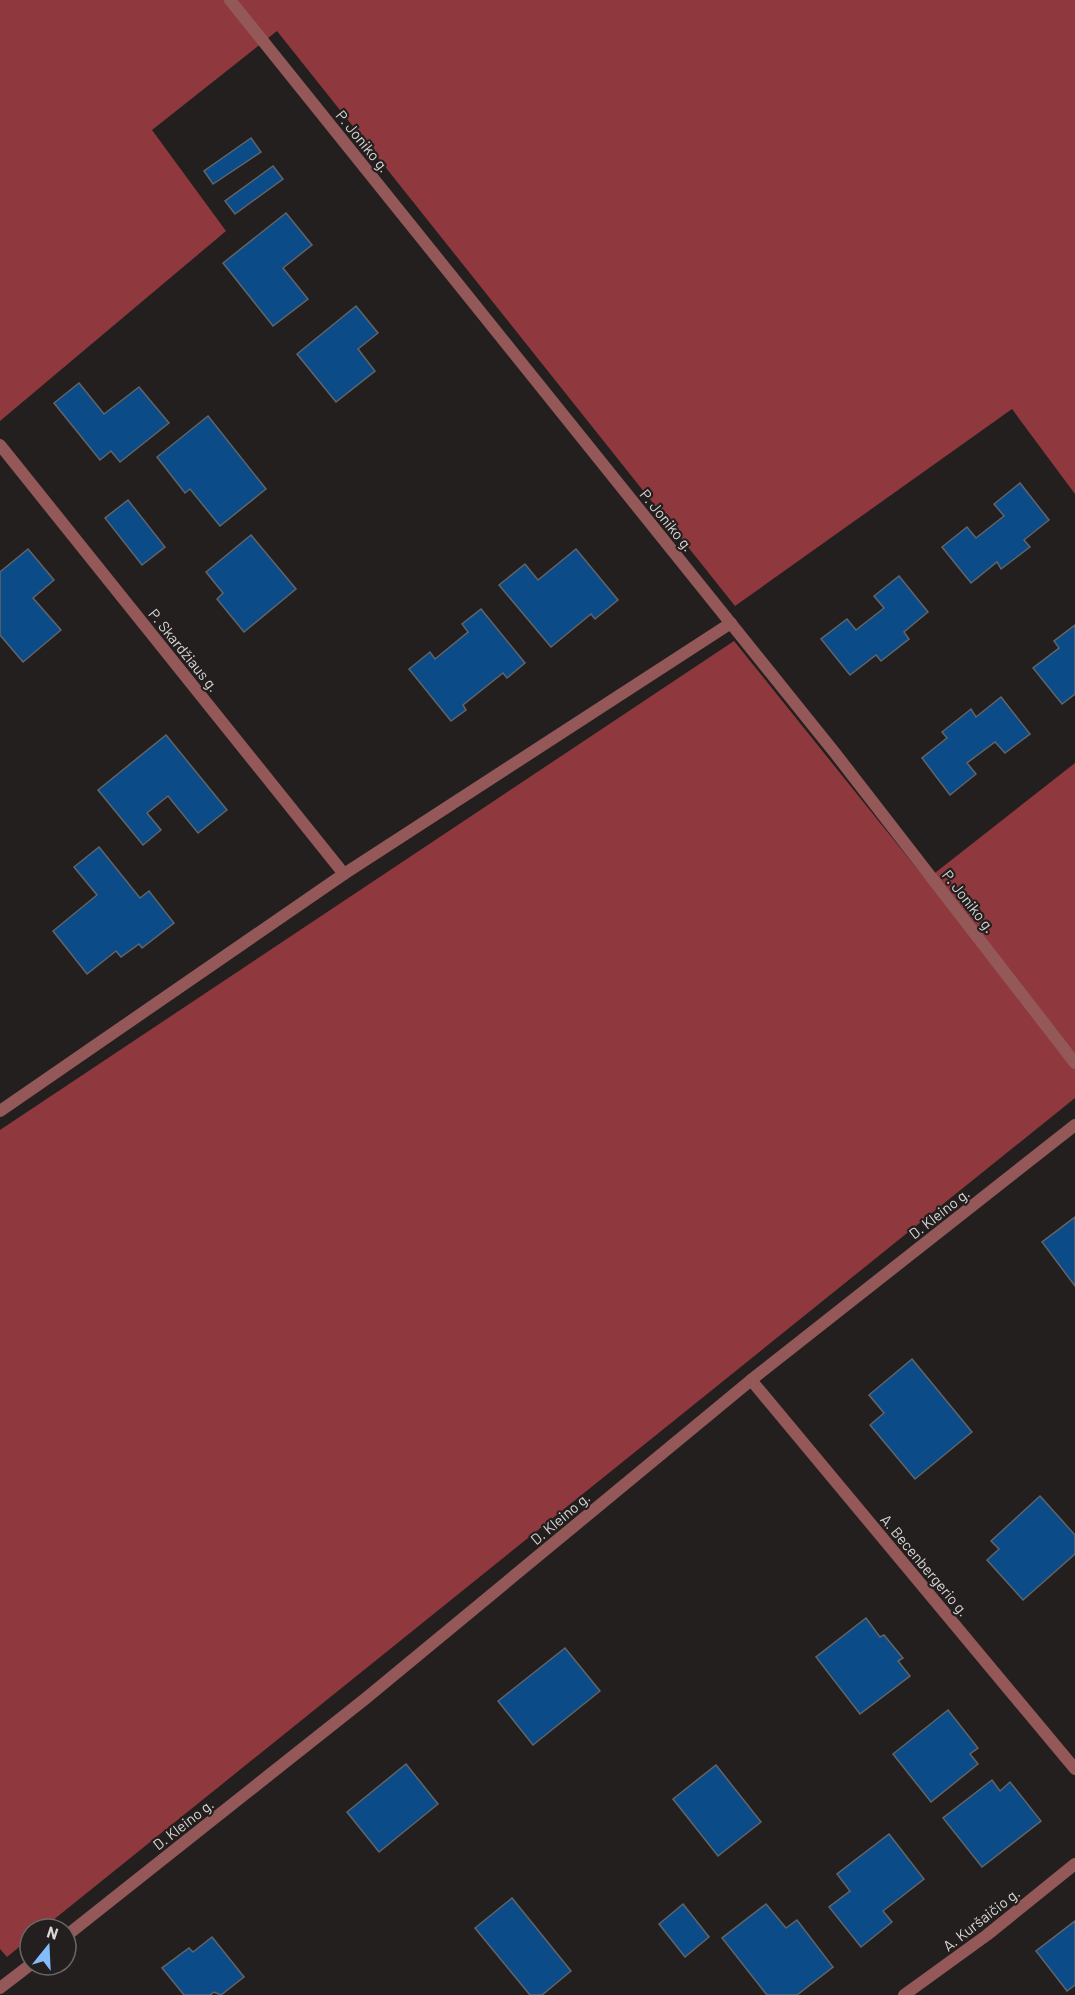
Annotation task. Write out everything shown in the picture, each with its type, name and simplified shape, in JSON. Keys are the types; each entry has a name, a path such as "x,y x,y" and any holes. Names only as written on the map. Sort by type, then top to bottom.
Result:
{"street":[{"name":"P. Joniko g.","path":"230,0 731,623 1075,1063"},
{"name":"P. Skardžiaus g.","path":"0,445 344,874"},
{"path":"0,1111 344,874 731,623"},
{"name":"D. Kleino g.","path":"78,1926 365,1699 751,1380 1075,1125"},
{"name":"A. Becenbergerio g.","path":"751,1380 1075,1769"},
{"name":"A. Kuršaičio g.","path":"904,1995 987,1935 1075,1864"},
{"path":"0,1988 18,1974"}],"shaded area":[{"path":"0,0 1075,0 1075,494 1012,409 735,606 277,31 152,130 226,231 0,421"},
{"path":"734,641 926,880 1075,763 1075,1098 57,1917 18,1917 18,1948 7,1957 0,1949 0,1130"}],"building":[{"path":"251,138 261,152 213,184 204,171"},
{"path":"273,166 283,179 235,214 225,201"},
{"path":"286,213 312,245 283,268 308,299 273,326 223,263"},
{"path":"356,306 378,333 358,349 375,371 336,402 297,354"},
{"path":"79,383 104,414 139,387 169,423 120,462 111,451 100,460 54,403"},
{"path":"208,416 266,489 220,526 190,489 185,493 157,457"},
{"path":"1020,483 1049,520 1024,540 1030,547 1001,569 997,562 971,583 942,547 967,527 976,538 1004,516 994,504"},
{"path":"128,500 165,547 142,565 105,518"},
{"path":"251,535 296,589 244,632 217,599 223,593 206,572"},
{"path":"28,549 54,580 33,598 61,630 23,662 0,635 0,572"},
{"path":"576,549 618,600 595,619 591,614 551,647 499,585 525,564 538,580"},
{"path":"899,576 928,612 904,632 909,639 881,661 876,655 850,675 821,639 847,619 856,630 884,608 874,596"},
{"path":"481,609 525,663 507,678 503,673 463,705 466,710 451,721 409,669 430,652 435,659 468,632 462,624"},
{"path":"1075,625 1075,694 1062,704 1033,668 1059,648 1054,641"},
{"path":"1001,697 1030,734 1005,753 995,742 967,763 976,774 950,795 922,758 947,738 942,732 971,709 976,717"},
{"path":"166,735 227,810 198,833 168,796 147,813 161,830 143,845 98,790"},
{"path":"99,847 140,898 149,891 174,923 142,948 139,944 121,957 116,951 87,974 53,931 97,895 74,867"},
{"path":"1075,1217 1075,1286 1042,1242"},
{"path":"912,1359 972,1432 915,1479 870,1425 884,1413 869,1395"},
{"path":"1040,1496 1075,1535 1075,1554 1023,1600 987,1560 999,1549 991,1541"},
{"path":"866,1618 880,1637 884,1635 903,1658 898,1661 910,1676 860,1714 816,1657"},
{"path":"565,1648 600,1691 533,1745 498,1701"},
{"path":"948,1710 978,1748 970,1754 978,1764 931,1802 893,1754"},
{"path":"406,1764 438,1804 379,1852 347,1812"},
{"path":"716,1765 761,1822 718,1856 673,1799"},
{"path":"992,1780 1000,1791 1010,1782 1041,1821 982,1867 943,1818"},
{"path":"889,1834 924,1879 883,1911 892,1922 861,1947 829,1907 850,1891 837,1874"},
{"path":"512,1898 571,1971 542,1995 530,1995 475,1928"},
{"path":"683,1904 709,1937 685,1957 659,1924"},
{"path":"766,1904 786,1928 797,1920 833,1967 797,1995 767,1995 722,1938"},
{"path":"1075,1921 1075,1985 1067,1991 1036,1951"},
{"path":"212,1937 244,1977 221,1995 214,1992 210,1995 184,1995 162,1968 189,1948 193,1952"}]}
